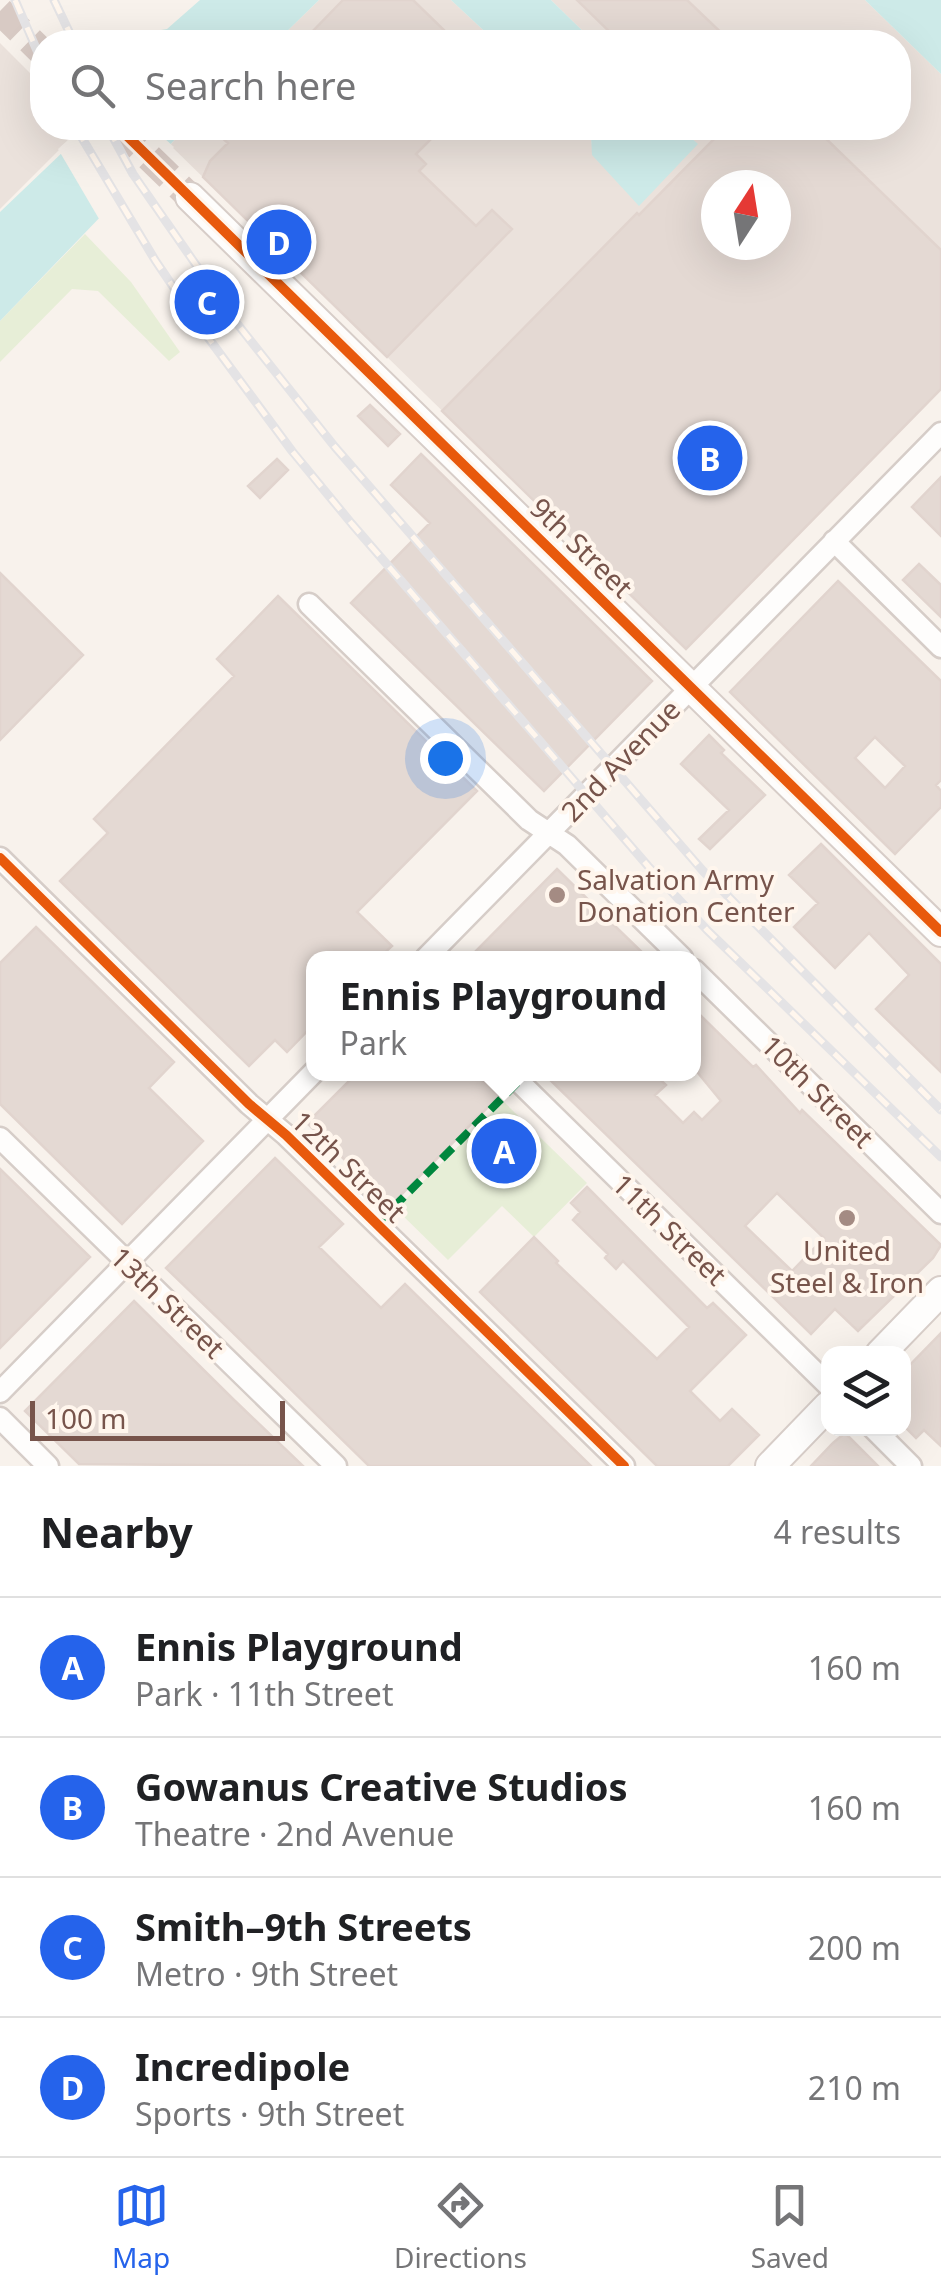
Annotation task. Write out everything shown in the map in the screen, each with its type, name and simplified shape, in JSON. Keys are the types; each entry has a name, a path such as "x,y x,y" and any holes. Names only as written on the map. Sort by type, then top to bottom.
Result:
{"main road":[{"name":"9th Street","path":"190,197 941,932"},
{"path":"888,1346 941,1291"},
{"path":"770,1466 821,1413"}],"street":[{"name":"2nd Avenue","path":"433,951 941,433"},
{"path":"834,542 941,647"},
{"path":"309,604 528,820 567,845 675,951"},
{"name":"12th Street","path":"1,861 624,1466"},
{"name":"10th Street","path":"701,977 941,1212"},
{"path":"0,1392 306,1080"},
{"name":"11th Street","path":"518,1081 821,1378"},
{"name":"13th Street","path":"0,1138 336,1466"},
{"path":"0,1418 48,1466"},
{"path":"881,1436 911,1466"}],"shaded area":[{"path":"319,0 451,0 483,30 288,30"},
{"path":"551,0 865,0 896,30 582,30"},
{"path":"0,43 30,73 30,140 69,140 0,209"},
{"path":"911,45 941,74 941,389 686,649 170,145 175,140 591,140 592,147 697,144 693,140 911,140"}],"green space":[{"path":"85,234 131,282 180,352 169,361 98,291 72,289 0,362 0,321"},
{"path":"503,1101 587,1183 534,1237 502,1206 448,1260 396,1209"}],"water":[{"path":"200,0 319,0 288,30 161,30"},
{"path":"451,0 551,0 582,30 483,30"},
{"path":"865,0 941,0 941,74 911,45 911,30 896,30"},
{"path":"75,140 174,140 0,321 0,212"},
{"path":"591,140 694,140 698,144 639,206 592,155"}],"pier":[{"path":"68,140 166,140 174,147 102,224 58,149"}],"building":[{"path":"343,0 413,0 444,30 314,30"},
{"path":"577,0 687,0 718,30 608,30"},
{"path":"225,140 430,140 416,154 426,164 419,171 476,226 492,210 512,229 387,357 203,177 210,161 228,143"},
{"path":"713,140 827,140 941,250 941,389 686,649 442,411"},
{"path":"370,405 400,434 388,446 358,416"},
{"path":"421,454 652,681 544,791 351,603 430,523 391,485"},
{"path":"277,459 288,470 260,498 248,486"},
{"path":"941,477 941,536 912,507"},
{"path":"919,564 941,585 941,617 903,580"},
{"path":"0,573 83,655 0,740"},
{"path":"838,581 941,681 941,780 936,785 941,791 941,807 895,854 730,692","holes":["875,737 905,766 885,788 855,758"]},
{"path":"278,596 477,791 357,912 392,946 387,951 306,951 306,1032 287,1052 275,1040 249,1066 60,881 108,833 94,819 234,676 217,659"},
{"path":"709,735 724,750 721,753 765,795 710,849 699,839 729,810 681,764"},
{"path":"821,844 941,964 941,1072 876,1009 909,975 869,933 835,968 794,927 818,903 789,875"},
{"name":"Salvation Army Donation Center","path":"557,869 641,951 476,951"},
{"path":"36,927 174,1062 149,1088 203,1141 122,1224 0,1104 0,963"},
{"path":"701,1016 941,1245 933,1258 858,1331 835,1309 811,1334 551,1081 662,1081 666,1085 655,1095 683,1123 694,1112 702,1120 721,1101 701,1077","holes":["777,1193 824,1238 792,1271 745,1226"]},
{"path":"349,1081 483,1081 499,1096 391,1205 307,1123"},
{"path":"275,1158 343,1224 319,1247 381,1308 405,1284 591,1466 369,1466 166,1268"},
{"path":"0,1169 90,1257 0,1348"},
{"path":"587,1187 707,1308 713,1303 746,1335 690,1391 720,1421 732,1409 759,1435 728,1466 657,1466 480,1292 534,1237 657,1359 689,1327 623,1261 616,1269 605,1258 608,1254 573,1220 580,1212 571,1203"},
{"path":"134,1301 303,1466 79,1464 25,1411"},
{"path":"941,1333 941,1446 924,1430 916,1438 911,1433 911,1364"},
{"path":"848,1436 878,1466 811,1466 833,1443"}],"tunnel":[{"path":"0,11 30,40"},
{"path":"131,140 190,197"}],"railway":[{"path":"15,0 30,34"},
{"path":"54,0 68,30"},
{"path":"83,140 201,328 352,524 707,930 941,1157"},
{"path":"115,140 133,174 235,321 335,447 703,871 941,1110"}],"marked path":[{"path":"377,1224 519,1081"}],"cycle path":[{"path":"131,140 941,932"},
{"path":"0,858 624,1466"}],"place":[{"name":"Incredipole","path":"279,242"},
{"name":"Smith–9th Streets","path":"207,302"},
{"name":"Gowanus Creative Studios","path":"710,458"},
{"name":"Salvation Army Donation Center","path":"557,895"},
{"name":"Ennis Playground","path":"504,1151"},
{"name":"United Steel & Iron","path":"847,1218"}]}
